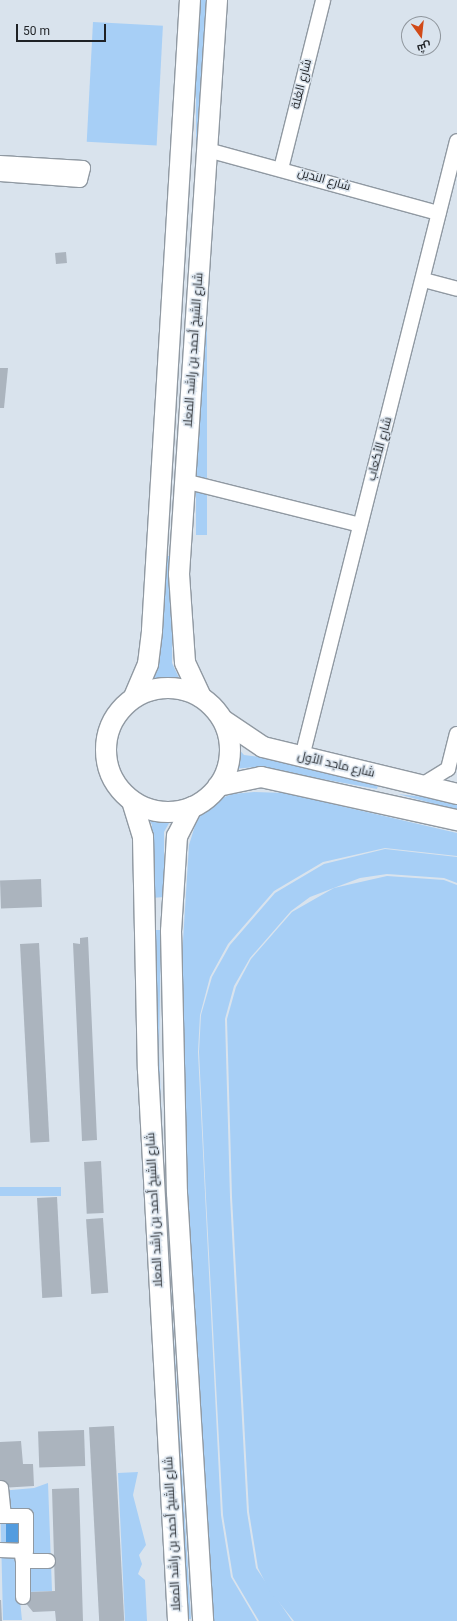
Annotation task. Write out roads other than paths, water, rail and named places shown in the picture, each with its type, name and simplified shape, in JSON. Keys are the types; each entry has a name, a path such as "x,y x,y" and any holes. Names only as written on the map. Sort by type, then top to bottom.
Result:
{"main road":[{"path":"134,697 148,664 152,630 190,0"},
{"name":"شارع الشيخ أحمد بن راشد المعلا","path":"201,697 185,662 180,628 179,574 217,0"},
{"path":"156,688 179,688 201,697 223,720 230,742 228,765 218,786 192,807 172,812 151,810 132,801 118,787 108,769 105,749 109,729 119,711 134,697 156,688"},
{"name":"شارع ماجد الأول","path":"223,720 263,747 457,794"},
{"path":"218,786 261,777 457,820"},
{"name":"شارع الشيخ أحمد بن راشد المعلا","path":"132,801 143,837 148,1070 178,1621"},
{"name":"شارع الشيخ أحمد بن راشد المعلا","path":"192,807 177,836 173,872 171,985 177,1193 203,1621"}],"street":[{"name":"شارع الغلة","path":"281,169 324,0"},
{"name":"شارع الأكعاب","path":"302,757 360,525 424,280 457,141"},
{"name":"شارع الندين","path":"208,150 439,213"},
{"path":"0,163 83,168 80,180 0,174"},
{"path":"424,280 457,289"},
{"path":"184,481 360,525"},
{"path":"457,734 448,769 457,786"},
{"path":"422,785 448,769"},
{"path":"1,1488 2,1516 26,1516 26,1551 22,1556 23,1597"},
{"path":"0,1550 48,1561"}],"water":[{"path":"6,1523 19,1523 19,1543 6,1543"}]}
